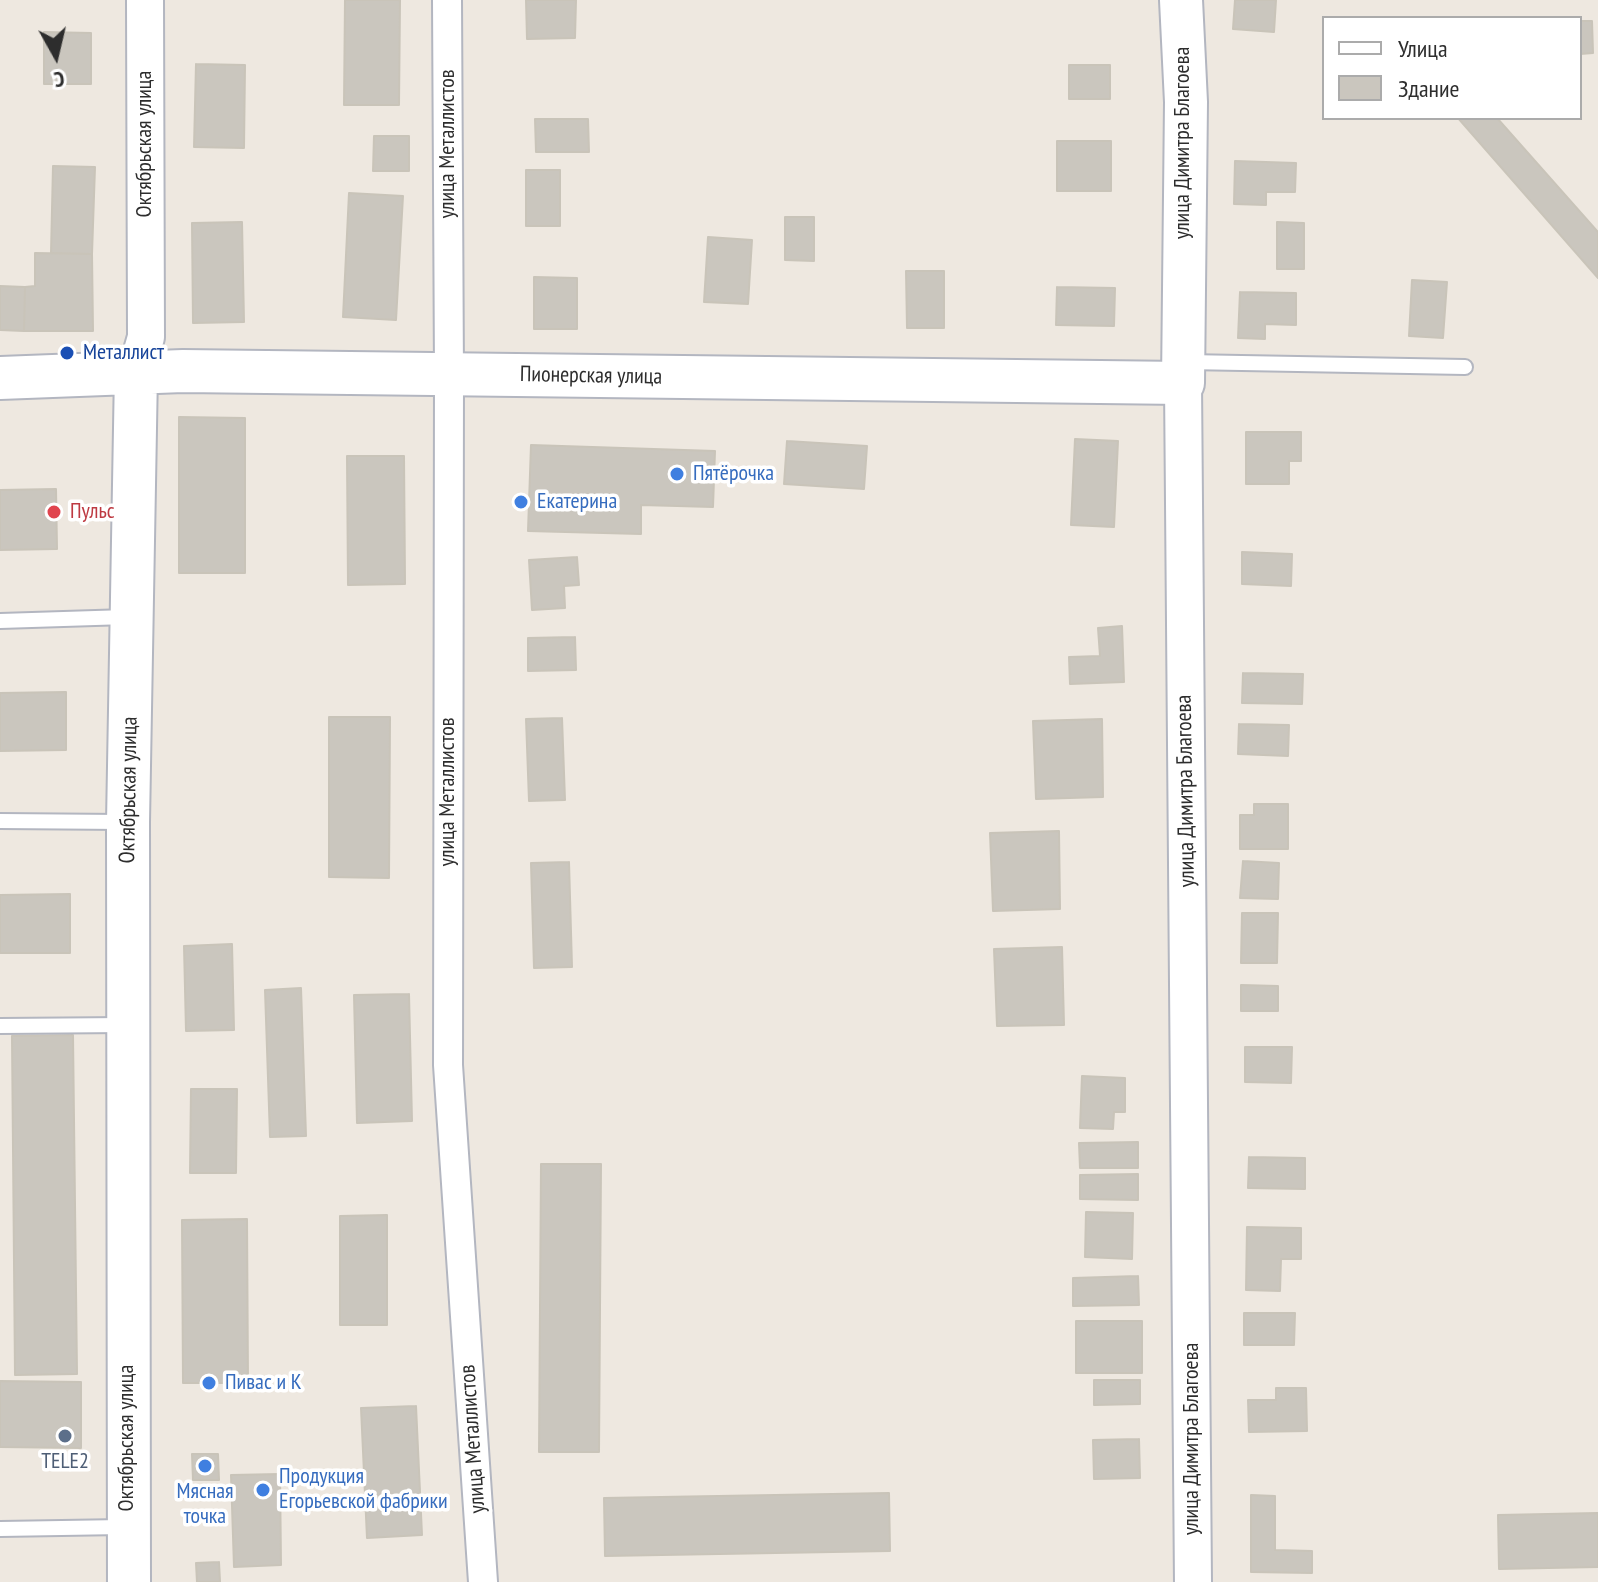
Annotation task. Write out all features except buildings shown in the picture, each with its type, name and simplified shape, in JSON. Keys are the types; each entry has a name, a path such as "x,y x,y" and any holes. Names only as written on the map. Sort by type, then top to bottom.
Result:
{"main road":[{"name":"улица Димитра Благоева","path":"1181,0 1186,102 1183,373"},
{"name":"Пионерская улица","path":"0,378 136,372 1183,373"},
{"name":"Октябрьская улица","path":"129,1582 128,822 136,372"}],"street":[{"name":"Октябрьская улица","path":"136,372 146,337 145,0"},
{"name":"улица Металлистов","path":"447,0 448,1065 483,1582"},
{"name":"улица Димитра Благоева","path":"1183,373 1193,1582"}],"lane":[{"path":"1183,373 1465,367"},
{"path":"0,621 132,617"},
{"path":"0,821 128,822"},
{"path":"0,1026 127,1025"},
{"path":"0,1529 127,1526"}],"place":[{"name":"Металлист","path":"67,353"},
{"name":"Пятёрочка","path":"677,474"},
{"name":"Екатерина","path":"521,502"},
{"name":"Пульс","path":"54,512"},
{"name":"Пивас и К","path":"209,1383"},
{"name":"TELE2","path":"65,1436"},
{"name":"Мясная точка","path":"205,1466"},
{"name":"Продукция Егорьевской фабрики","path":"263,1490"}]}
